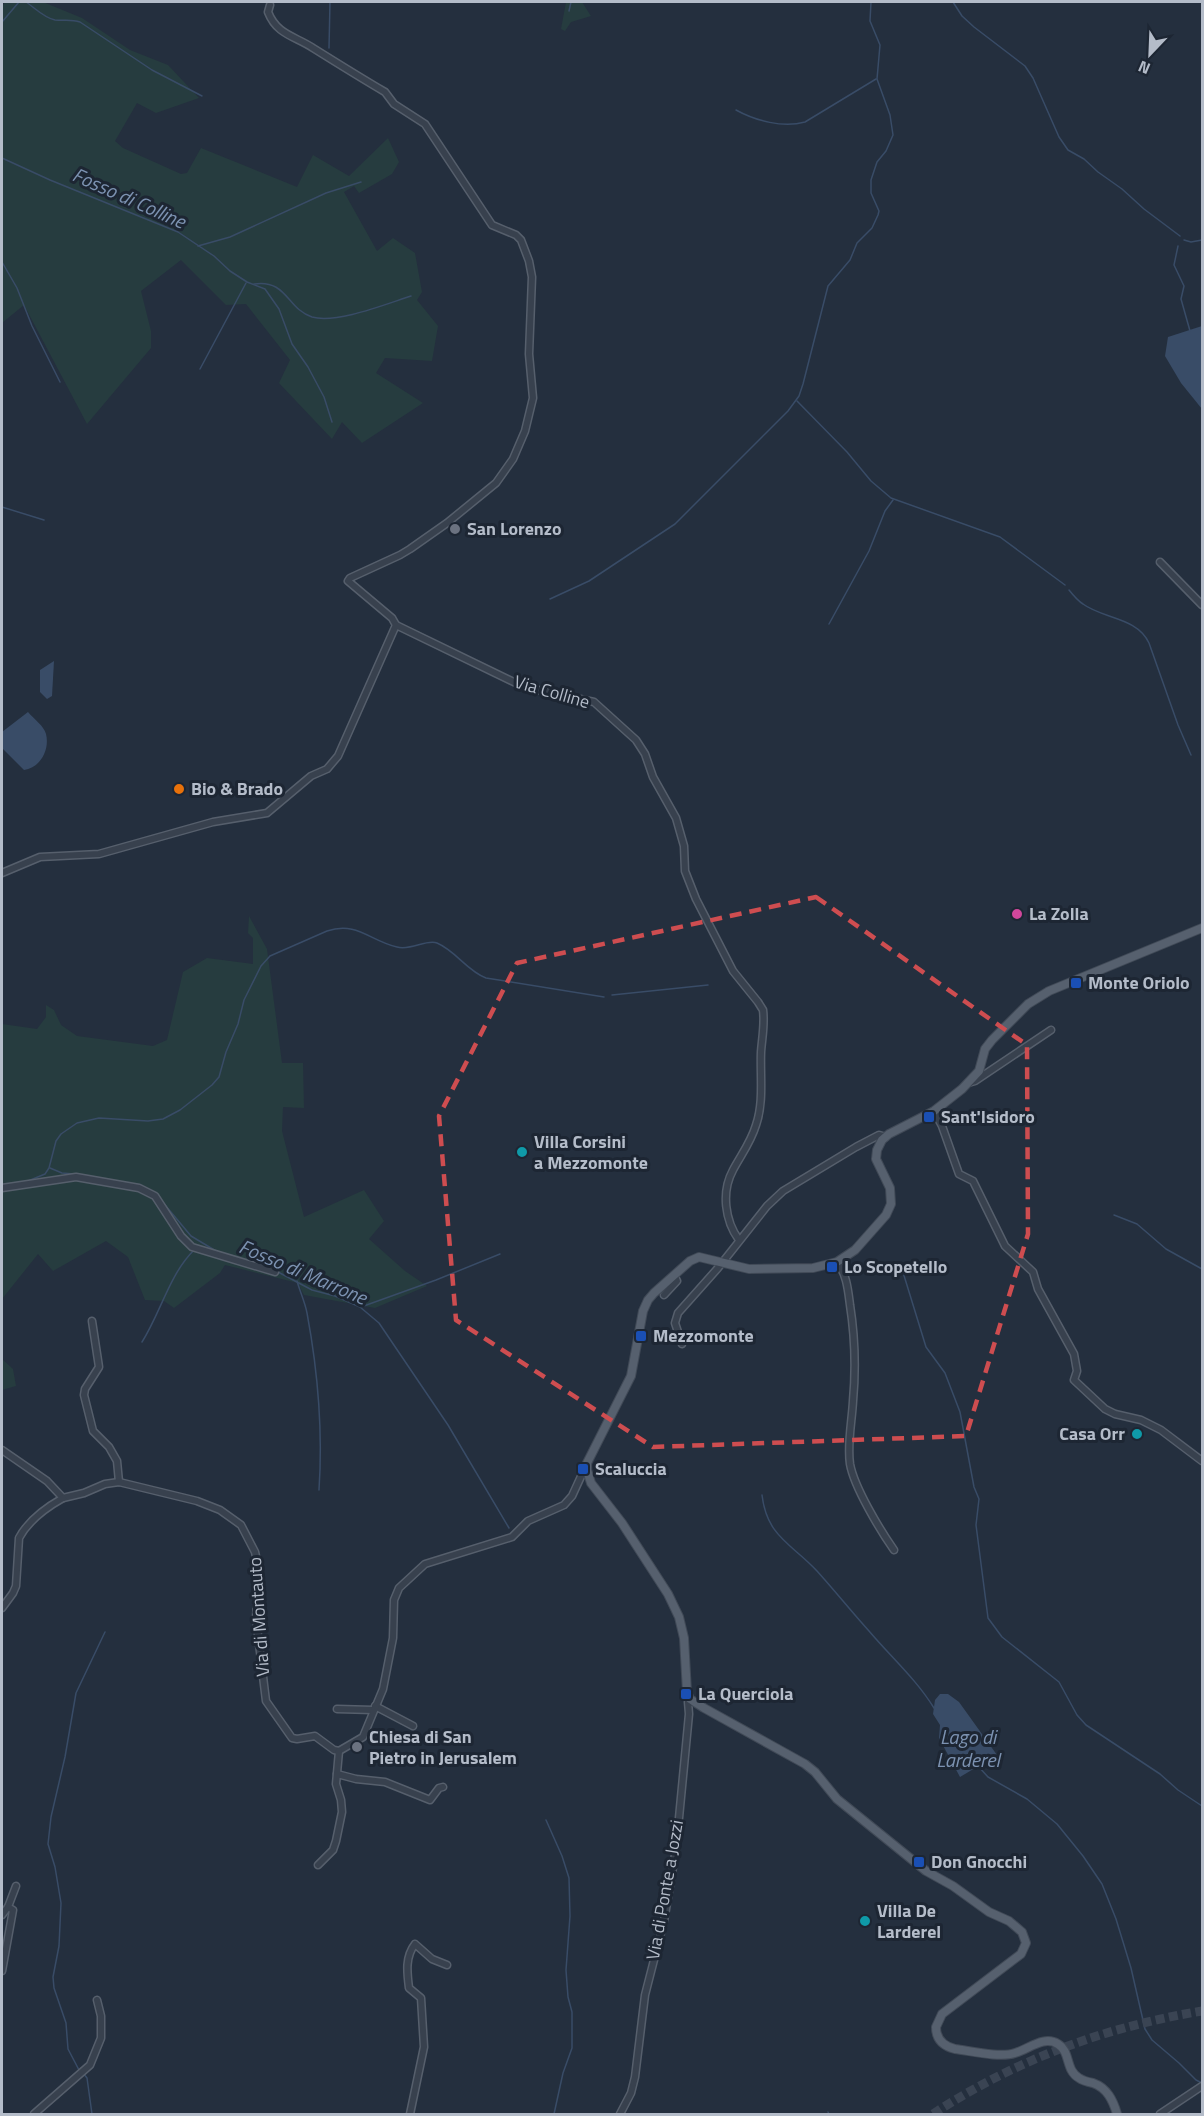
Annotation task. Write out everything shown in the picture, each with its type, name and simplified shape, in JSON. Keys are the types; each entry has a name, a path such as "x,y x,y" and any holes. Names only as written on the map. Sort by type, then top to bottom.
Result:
{"main road":[{"path":"1117,2115 1108,2093 1101,2087 1075,2075 1069,2066 1064,2049 1053,2041 1043,2041 1017,2053 1006,2055 955,2049 947,2047 940,2041 936,2027 942,2014 1021,1954 1026,1943 1022,1932 1009,1921 989,1912 953,1886 926,1871 837,1799 815,1772 805,1764 690,1699 687,1688 684,1638 679,1617 668,1594 622,1522 591,1483 587,1470 590,1454 631,1376 645,1306 650,1297 674,1275 690,1261 699,1257 757,1269 813,1268 837,1262 861,1245 886,1215 889,1208 890,1188 876,1159 879,1146 886,1137 934,1111 969,1083 979,1071 985,1049 1035,998 1203,928"}],"street":[{"path":"2,873 40,857 99,854 213,822 267,813 311,776 327,769 338,756 396,626 392,618 349,583 350,578 400,555 447,524 496,483 513,459 525,431 533,399 529,354 532,278 529,261 521,240 516,235 492,225 486,219 468,187 425,124 394,104 385,92 286,34 271,21 268,12 270,5"},
{"path":"1160,562 1203,605"},
{"name":"Via Colline","path":"396,626 524,687 594,702 636,740 645,754 653,777 676,818 684,846 685,872 696,899 733,971 759,1002 764,1014 761,1099 757,1124 744,1154 732,1172 726,1194 726,1213 733,1232 739,1240"},
{"path":"969,1083 1050,1030"},
{"path":"934,1111 960,1174 973,1181 1005,1246 1033,1272 1038,1289 1074,1354 1077,1364 1074,1380 1106,1409 1115,1414 1141,1420 1161,1430 1203,1461"},
{"path":"682,1344 675,1323 677,1315 755,1219 783,1191 856,1147 879,1135 886,1137"},
{"path":"2,1188 76,1177 139,1188 154,1196 192,1247 275,1272"},
{"path":"837,1262 847,1284 854,1331 855,1372 850,1463 856,1482 876,1522 894,1550"},
{"path":"664,1295 676,1283 677,1279 674,1275"},
{"path":"92,1321 99,1367 85,1389 84,1395 93,1431 109,1446 117,1461 119,1482"},
{"path":"2,1450 47,1481 63,1498 51,1505 23,1532 20,1538 15,1586 13,1593 2,1608"},
{"path":"318,1864 333,1850 342,1812 336,1784 339,1751 363,1737 386,1678 394,1632 394,1600 399,1588 425,1564 515,1535 528,1521 564,1504 572,1496 583,1472 587,1470"},
{"name":"Via di Montauto","path":"63,1498 84,1493 105,1484 119,1482 197,1501 220,1510 241,1525 255,1552 259,1570 256,1619 267,1704 292,1738 315,1736 334,1750 339,1751"},
{"name":"Via di Ponte a Jozzi","path":"620,2115 631,2093 635,2077 645,1995 664,1921 676,1849 690,1699"},
{"path":"337,1709 374,1708 413,1726"},
{"path":"337,1774 356,1779 385,1782 430,1800 439,1788 443,1787"},
{"path":"2,1915 8,1907 16,1886"},
{"path":"2,1971 13,1910 8,1907"},
{"path":"411,2115 424,2047 421,1998 409,1988 406,1969 410,1951 415,1944 432,1959 447,1965"},
{"path":"34,2115 90,2065 100,2038 101,2016 97,2000"},
{"path":"1160,2115 1199,2088"}],"highlighted area":[{"path":"816,897 1027,1045 1028,1234 966,1436 653,1447 456,1320 439,1116 517,963"}],"green space":[{"path":"5,2 43,2 82,18 130,50 168,65 199,98 156,113 137,103 115,141 123,148 181,174 187,173 201,148 297,187 313,155 349,176 388,138 399,162 392,174 359,193 354,186 344,192 377,251 393,238 415,253 422,292 417,300 438,326 432,361 385,358 376,373 423,403 362,443 342,422 332,439 279,383 290,360 246,304 226,305 181,260 141,291 151,331 151,348 87,424 24,305 2,323 2,7"},
{"path":"566,2 582,2 591,16 571,22 565,31 561,29"},
{"path":"249,916 267,949 282,1063 303,1063 304,1108 283,1107 282,1131 304,1217 364,1190 384,1221 369,1239 405,1271 427,1286 375,1308 304,1295 298,1283 225,1265 220,1273 174,1308 164,1301 145,1300 128,1257 106,1241 53,1271 38,1254 2,1299 2,1024 37,1029 46,1017 46,1005 54,1010 61,1025 77,1036 153,1046 167,1040 183,972 207,958 253,964 253,938 248,933"},
{"path":"2,1359 13,1369 16,1386 2,1390"}],"water":[{"path":"1202,326 1202,409 1181,383 1165,356 1168,337"},
{"path":"54,661 52,696 47,699 40,692 40,670"},
{"path":"28,712 41,725 47,740 45,752 39,762 30,769 24,770 2,748 2,732"},
{"name":"Lago di Larderel","path":"940,1694 948,1694 959,1702 997,1755 960,1777 939,1738 940,1725 933,1714 935,1700"}],"waterway":[{"path":"2,22 19,2"},
{"path":"26,2 51,19 80,22 152,70 202,96"},
{"path":"329,48 330,2"},
{"path":"569,11 571,2"},
{"path":"550,599 589,581 675,524 788,411 799,396 828,286 850,260 857,243 872,228 878,215 879,211 871,193 871,180 877,162 886,151 893,135 890,115 877,79 880,45 870,21 871,2"},
{"path":"953,2 962,16 974,27 1025,66 1033,78 1059,137 1068,150 1084,159 1180,236"},
{"path":"736,110 770,122 797,124 805,122 876,79"},
{"name":"Fosso di Colline","path":"2,158 178,232 214,256 230,271 247,282 265,289 279,309 292,344 308,367 324,397 332,422"},
{"path":"198,246 230,237 326,193 361,182"},
{"path":"1184,240 1191,242 1202,240"},
{"path":"1178,246 1174,265 1184,286 1181,299 1190,331"},
{"path":"2,262 17,288 32,326 60,382"},
{"path":"200,369 246,283"},
{"path":"254,284 273,286 304,313 322,318 347,316 411,296"},
{"path":"797,401 847,452 871,481 891,498 1000,537 1065,585"},
{"path":"829,624 869,551 885,511 893,500"},
{"path":"2,507 44,520"},
{"path":"1069,590 1091,609 1128,623 1144,634 1191,755"},
{"path":"28,1181 45,1174 49,1168 56,1141 61,1134 77,1123 99,1118 148,1121 163,1119 180,1110 212,1085 219,1077 244,1000 261,966 270,956 327,931 347,928 402,948 433,942 450,951 473,971 486,978 604,997"},
{"path":"612,995 708,985"},
{"name":"Fosso di Marrone","path":"50,1168 62,1173 74,1174"},
{"name":"Fosso di Marrone","path":"165,1205 191,1236 216,1251"},
{"path":"1114,1215 1137,1224 1166,1249 1202,1269"},
{"path":"142,1342 178,1271 194,1250"},
{"path":"361,1307 500,1254"},
{"name":"Fosso di Marrone","path":"238,1258 254,1262"},
{"path":"902,1269 926,1347 945,1373 960,1412 974,1487 979,1499 976,1525 988,1618 1002,1637 1059,1682 1077,1715 1086,1725 1160,1774 1178,1790 1202,1806"},
{"name":"Fosso di Marrone","path":"278,1272 312,1290 335,1296 360,1307 379,1323 448,1425 509,1528"},
{"path":"297,1281 307,1313 317,1379 320,1423 319,1490"},
{"path":"762,1495 769,1521 782,1539 817,1571 911,1678 934,1708"},
{"path":"79,2070 68,2049 66,2023 54,1988 53,1977 59,1946 61,1903 55,1867 48,1844 51,1817 65,1757 76,1693 105,1632"},
{"path":"978,1766 988,1777 1027,1799 1057,1824 1083,1856 1102,1884 1116,1919 1131,1968 1145,2029 1152,2040 1202,2083"},
{"path":"546,1820 569,1878 570,1916 566,1970 568,1997 572,2012 572,2048 563,2073 554,2114"},
{"path":"83,2073 87,2078 92,2114"}],"tunnel":[{"path":"933,2114 996,2077 1062,2048 1131,2026 1202,2011"}],"place":[{"name":"San Lorenzo","path":"455,529"},
{"name":"Bio & Brado","path":"179,789"},
{"name":"La Zolla","path":"1017,914"},
{"name":"Monte Oriolo","path":"1076,983"},
{"name":"Sant'Isidoro","path":"929,1117"},
{"name":"Villa Corsini a Mezzomonte","path":"522,1152"},
{"name":"Lo Scopetello","path":"832,1267"},
{"name":"Mezzomonte","path":"641,1336"},
{"name":"Casa Orr","path":"1137,1434"},
{"name":"Scaluccia","path":"583,1469"},
{"name":"La Querciola","path":"686,1694"},
{"name":"Chiesa di San Pietro in Jerusalem","path":"357,1747"},
{"name":"Don Gnocchi","path":"919,1862"},
{"name":"Villa De Larderel","path":"865,1921"}]}
